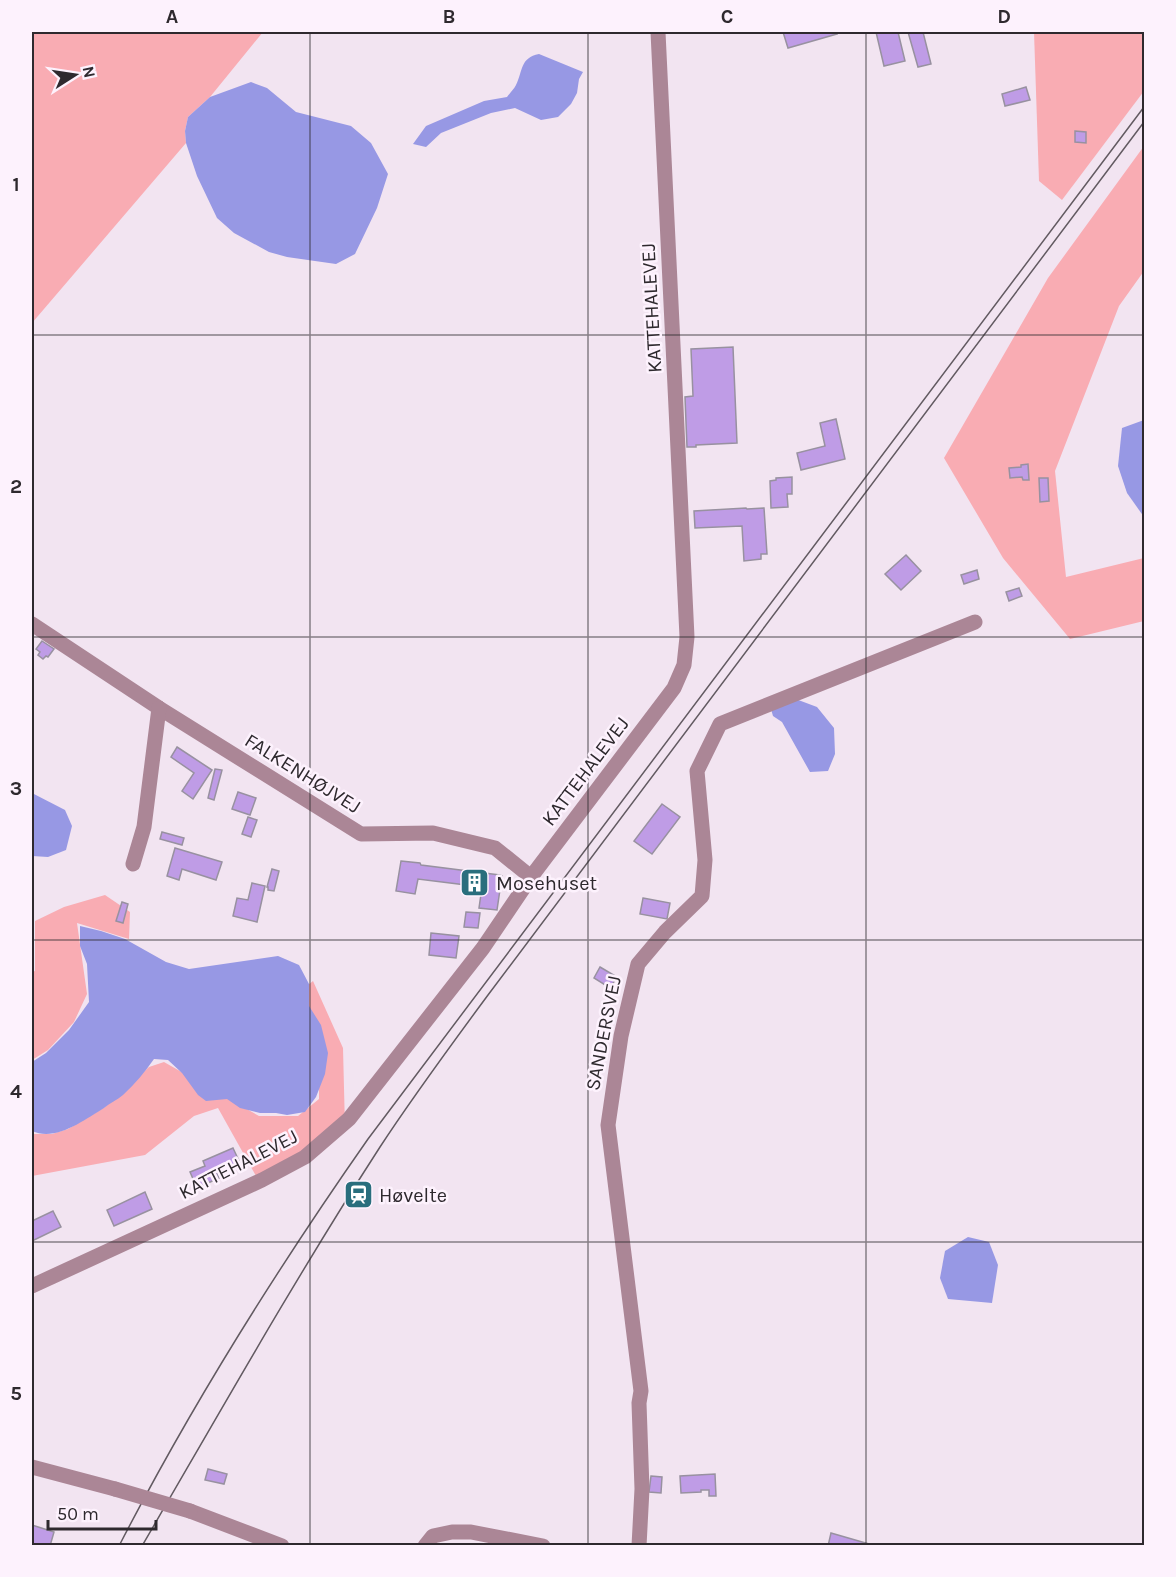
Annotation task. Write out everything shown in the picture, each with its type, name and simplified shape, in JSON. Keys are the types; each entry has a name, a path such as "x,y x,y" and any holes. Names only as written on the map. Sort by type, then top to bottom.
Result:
{"street":[{"name":"KATTEHALEVEJ","path":"32,1286 262,1180 304,1156 349,1119 483,948 531,878 674,688 684,665 687,636 658,32"},
{"name":"SANDERSVEJ","path":"639,1545 642,1489 639,1403 641,1391 608,1125 621,1036 638,964 665,932 702,896 705,860 697,771 720,724 975,622"},
{"name":"FALKENHØJVEJ","path":"32,624 159,708 361,834 433,833 495,848 531,878"},
{"path":"133,864 144,827 159,708"},
{"path":"32,1467 190,1511 282,1545"},
{"path":"425,1545 433,1536 452,1532 471,1532 543,1545"}],"shaded area":[{"path":"32,32 263,32 210,97 188,117 185,131 186,143 32,323"},
{"path":"1034,32 1144,32 1144,91 1062,200 1039,181"},
{"path":"1144,146 1144,271 1119,306 1055,471 1066,577 1144,558 1144,621 1070,639 1003,558 944,458 1048,278"},
{"path":"105,895 130,912 129,939 77,923 87,994 74,1022 48,1050 32,1060 32,972 35,971 35,921 64,907"},
{"path":"313,981 343,1048 345,1128 256,1176 218,1108 194,1116 145,1155 32,1176 32,1134 52,1134 68,1129 105,1107 149,1067 164,1062 259,1116 298,1116 319,1099 319,1026 298,993"}],"water":[{"path":"539,54 583,72 571,104 558,117 541,120 515,108 491,113 441,133 426,147 413,144 426,126 484,101 507,97 516,85 525,62 528,58"},
{"path":"251,82 267,88 296,112 351,126 371,143 388,174 377,208 355,254 336,264 287,257 269,252 234,233 217,218 197,176 186,143 185,131 188,117 210,97"},
{"path":"1144,420 1144,517 1127,493 1118,466 1122,428"},
{"path":"793,698 817,707 834,728 835,754 828,771 810,772 782,722 773,716 771,709"},
{"path":"32,793 65,810 72,826 66,850 48,857 32,856"},
{"path":"80,926 125,939 166,962 189,969 278,956 299,965 309,984 309,1006 321,1025 328,1053 325,1074 316,1097 305,1112 287,1115 260,1113 240,1108 227,1099 206,1101 168,1060 154,1059 123,1095 88,1118 60,1132 41,1134 32,1131 32,1062 46,1053 69,1030 89,1002 87,964 80,946"},
{"path":"968,1237 989,1242 998,1265 992,1303 948,1299 940,1278 945,1251"}],"building":[{"path":"783,32 836,32 837,34 788,48"},
{"path":"876,32 898,32 905,61 884,66"},
{"path":"908,32 923,32 931,64 918,67"},
{"path":"1026,87 1030,100 1005,106 1002,94"},
{"path":"1075,131 1086,132 1086,143 1075,142"},
{"path":"733,347 737,443 687,447 685,397 693,396 691,349"},
{"path":"836,419 845,459 801,470 797,453 825,446 820,423"},
{"path":"1028,464 1029,480 1023,480 1022,477 1010,478 1009,468"},
{"path":"792,477 792,494 787,494 788,507 771,508 770,481 776,478"},
{"path":"1039,478 1048,478 1049,501 1040,502"},
{"path":"764,508 767,554 761,554 761,559 744,561 742,526 695,528 694,511"},
{"path":"906,555 921,571 901,590 885,574"},
{"path":"977,570 979,579 964,584 961,575"},
{"path":"1019,588 1022,596 1009,601 1006,592"},
{"path":"42,641 54,649 48,657 43,659 38,655 40,652 36,649"},
{"path":"177,747 212,770 193,799 182,791 194,773 171,757"},
{"path":"215,769 222,770 214,800 208,798"},
{"path":"238,792 256,798 250,815 232,809"},
{"path":"662,804 680,817 652,854 634,841"},
{"path":"248,817 257,820 251,837 242,834"},
{"path":"162,832 184,838 182,845 160,839"},
{"path":"175,848 222,862 216,880 182,869 179,880 167,876"},
{"name":"Mosehuset","path":"401,861 502,876 497,910 479,908 482,887 418,879 415,894 396,891"},
{"path":"272,869 279,871 274,891 268,890 267,887"},
{"path":"252,883 265,886 257,922 233,916 237,898 248,900"},
{"path":"643,898 670,903 667,919 640,914"},
{"path":"122,902 128,904 123,923 116,921"},
{"path":"466,912 480,913 478,928 464,927"},
{"path":"431,933 459,936 456,958 429,955"},
{"path":"600,967 617,977 610,988 594,978"},
{"path":"233,1148 240,1163 217,1173 219,1178 197,1188 190,1172 205,1166 203,1161"},
{"path":"145,1192 152,1209 114,1226 107,1210"},
{"path":"53,1211 61,1227 32,1241 32,1221"},
{"path":"208,1469 227,1474 224,1484 205,1480"},
{"path":"715,1474 716,1496 709,1496 709,1490 681,1493 680,1476"},
{"path":"651,1476 662,1477 661,1493 649,1492"},
{"path":"32,1525 54,1532 50,1546 32,1546"},
{"path":"831,1533 876,1546 828,1546"}],"tram line":[{"path":"119,1546 176,1441 268,1287 368,1139 1144,107"},
{"path":"142,1546 318,1245 419,1089 1144,122"}],"place":[{"name":"Mosehuset","path":"475,883"},
{"name":"Høvelte","path":"358,1195"}]}
